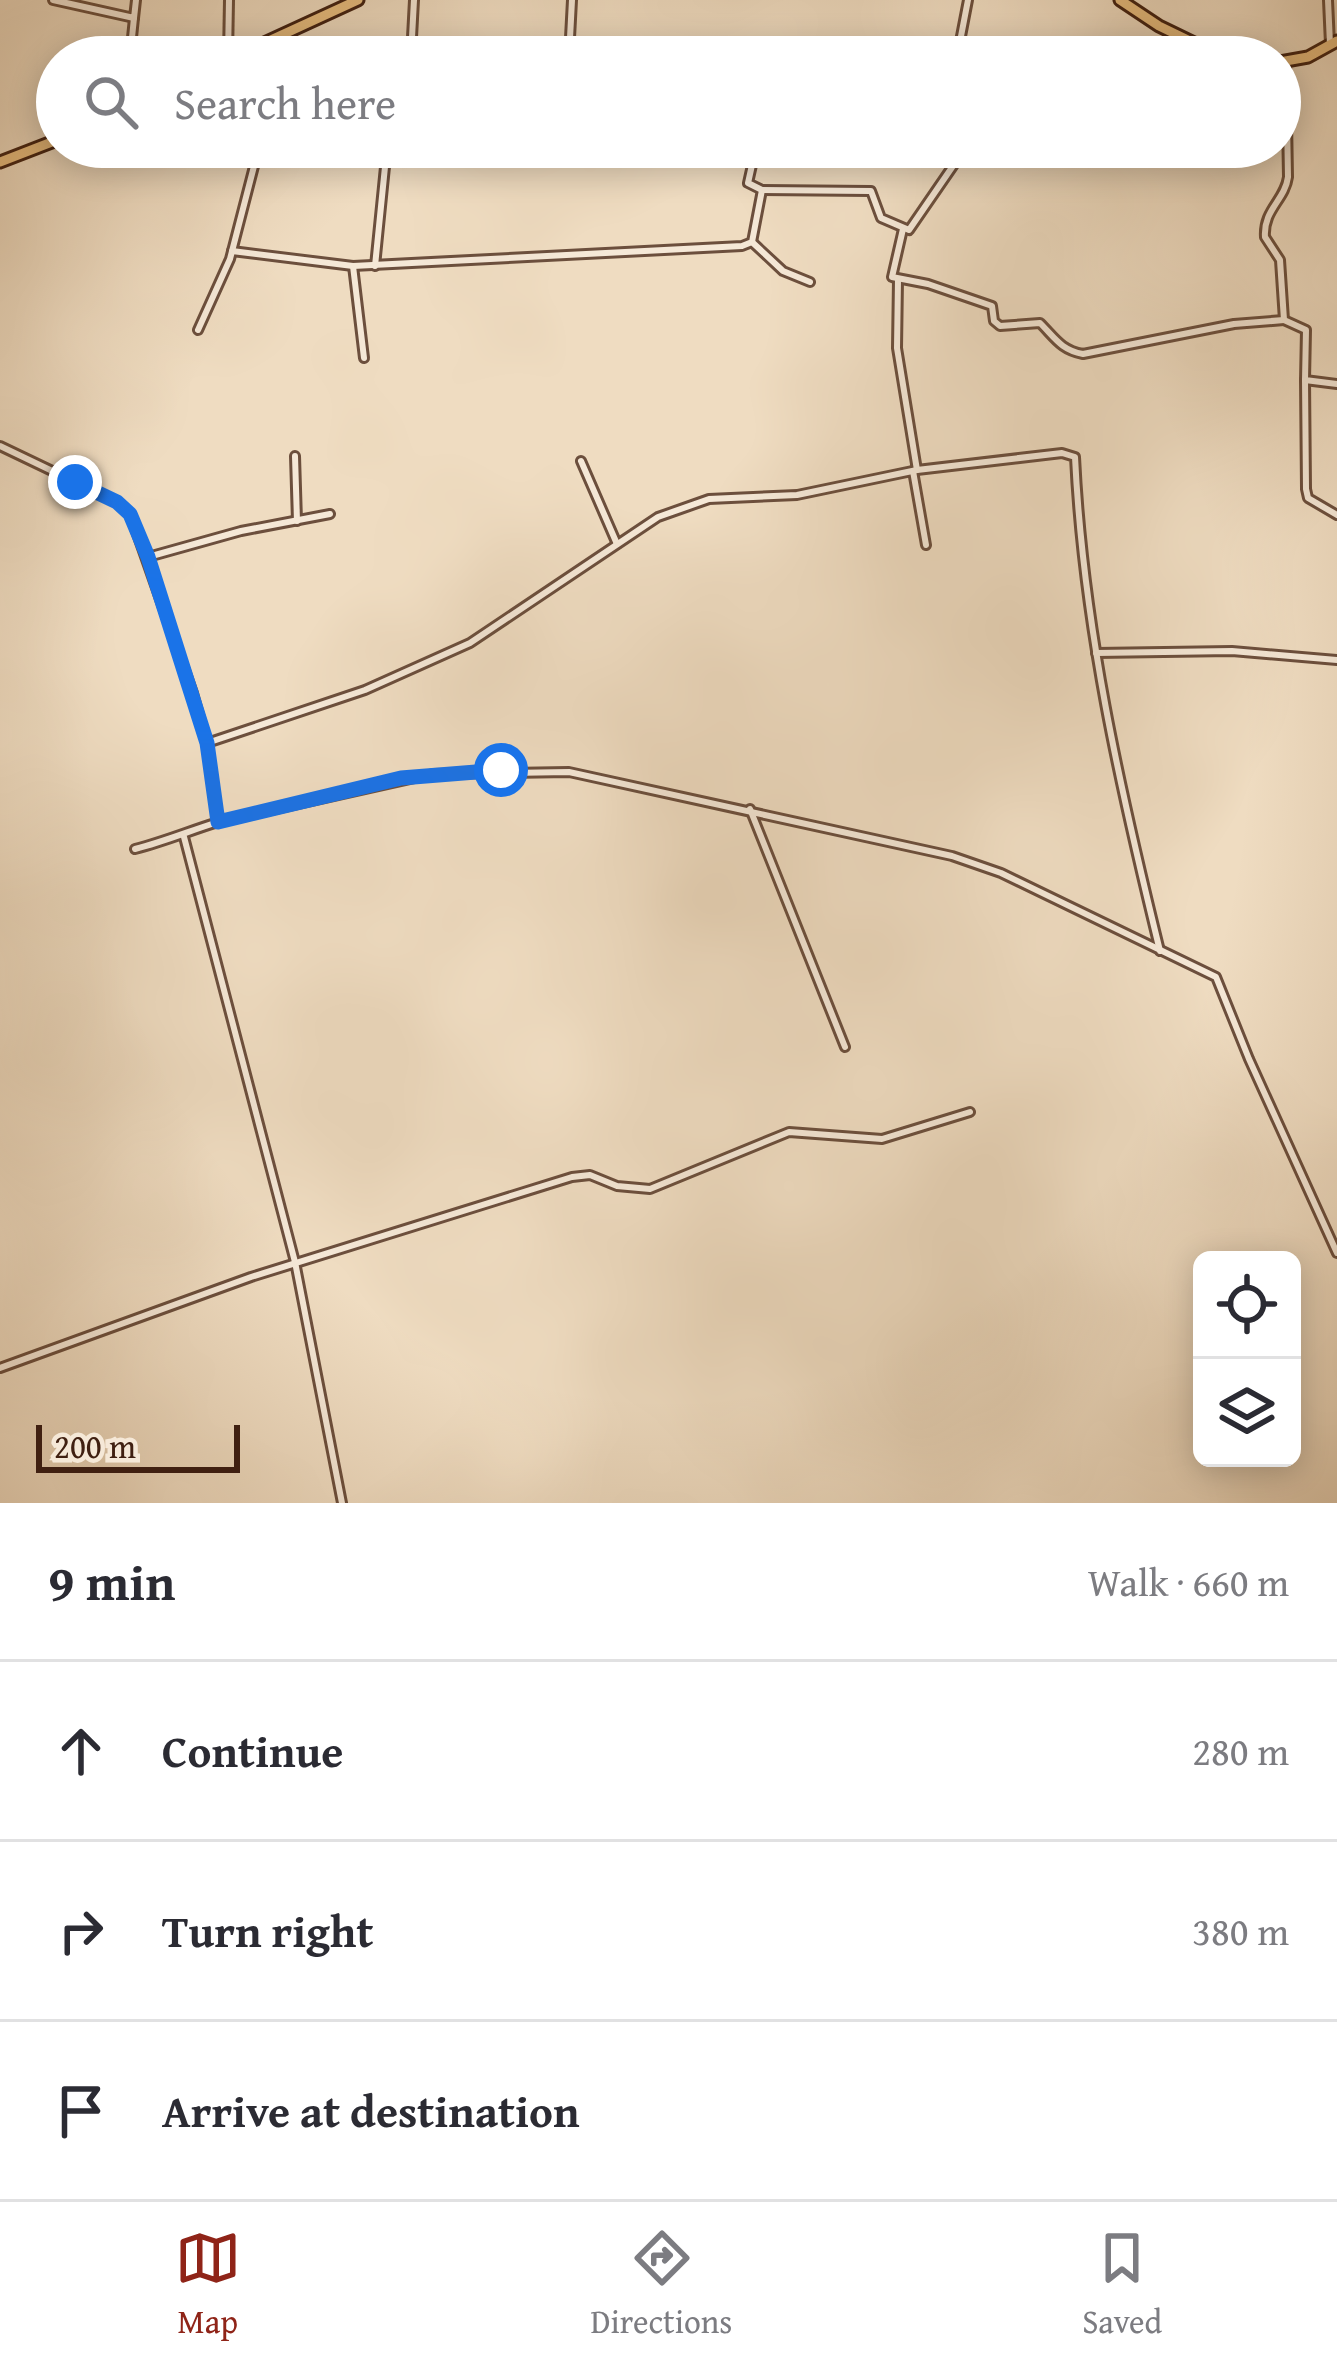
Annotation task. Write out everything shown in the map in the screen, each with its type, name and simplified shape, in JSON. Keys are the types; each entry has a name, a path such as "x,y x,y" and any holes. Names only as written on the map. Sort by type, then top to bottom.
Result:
{"main road":[{"path":"278,36 358,0"},
{"path":"1120,0 1179,36"},
{"path":"1301,56 1334,44"},
{"path":"0,162 36,148"}],"street":[{"path":"53,0 134,19"},
{"path":"132,36 136,0"},
{"path":"229,0 230,36"},
{"path":"412,36 414,0"},
{"path":"570,36 572,0"},
{"path":"961,36 968,0"},
{"path":"1328,0 1334,44"},
{"path":"198,330 232,251 254,168"},
{"path":"375,266 385,168"},
{"path":"751,168 748,183 763,190 871,190 881,218 909,230 952,168"},
{"path":"1284,320 1280,260 1269,246 1264,227 1269,210 1287,188 1288,168"},
{"path":"752,242 763,190"},
{"path":"902,229 891,275 898,280 928,284 992,306 1000,326 1040,323 1061,346 1084,354 1234,324 1284,320 1306,330 1306,489 1308,498 1337,515"},
{"path":"232,251 375,266 524,255 649,253 742,247 752,242"},
{"path":"752,242 783,271 810,282"},
{"path":"353,266 364,358"},
{"path":"898,280 896,348 926,545"},
{"path":"1305,380 1337,384"},
{"path":"0,446 117,502 130,514 207,743 218,822"},
{"path":"207,743 365,690 470,643 658,517 709,499 797,495 915,470 1062,453 1075,457 1096,653 1119,782 1161,952"},
{"path":"295,456 297,521"},
{"path":"581,461 617,544"},
{"path":"148,557 241,531 330,514"},
{"path":"1096,653 1232,651 1337,661"},
{"path":"135,849 184,837 190,830 218,822 401,778 484,771 569,772 952,856 1001,873 1220,982 1249,1059 1337,1252"},
{"path":"750,809 844,1048"},
{"path":"184,837 295,1262 342,1503"},
{"path":"0,1368 295,1262 572,1178 590,1175 617,1186 650,1189 789,1132 882,1138 970,1112"}],"route":[{"path":"75,482 117,502 130,514 194,694 207,743 218,822 401,778 501,770"}]}
